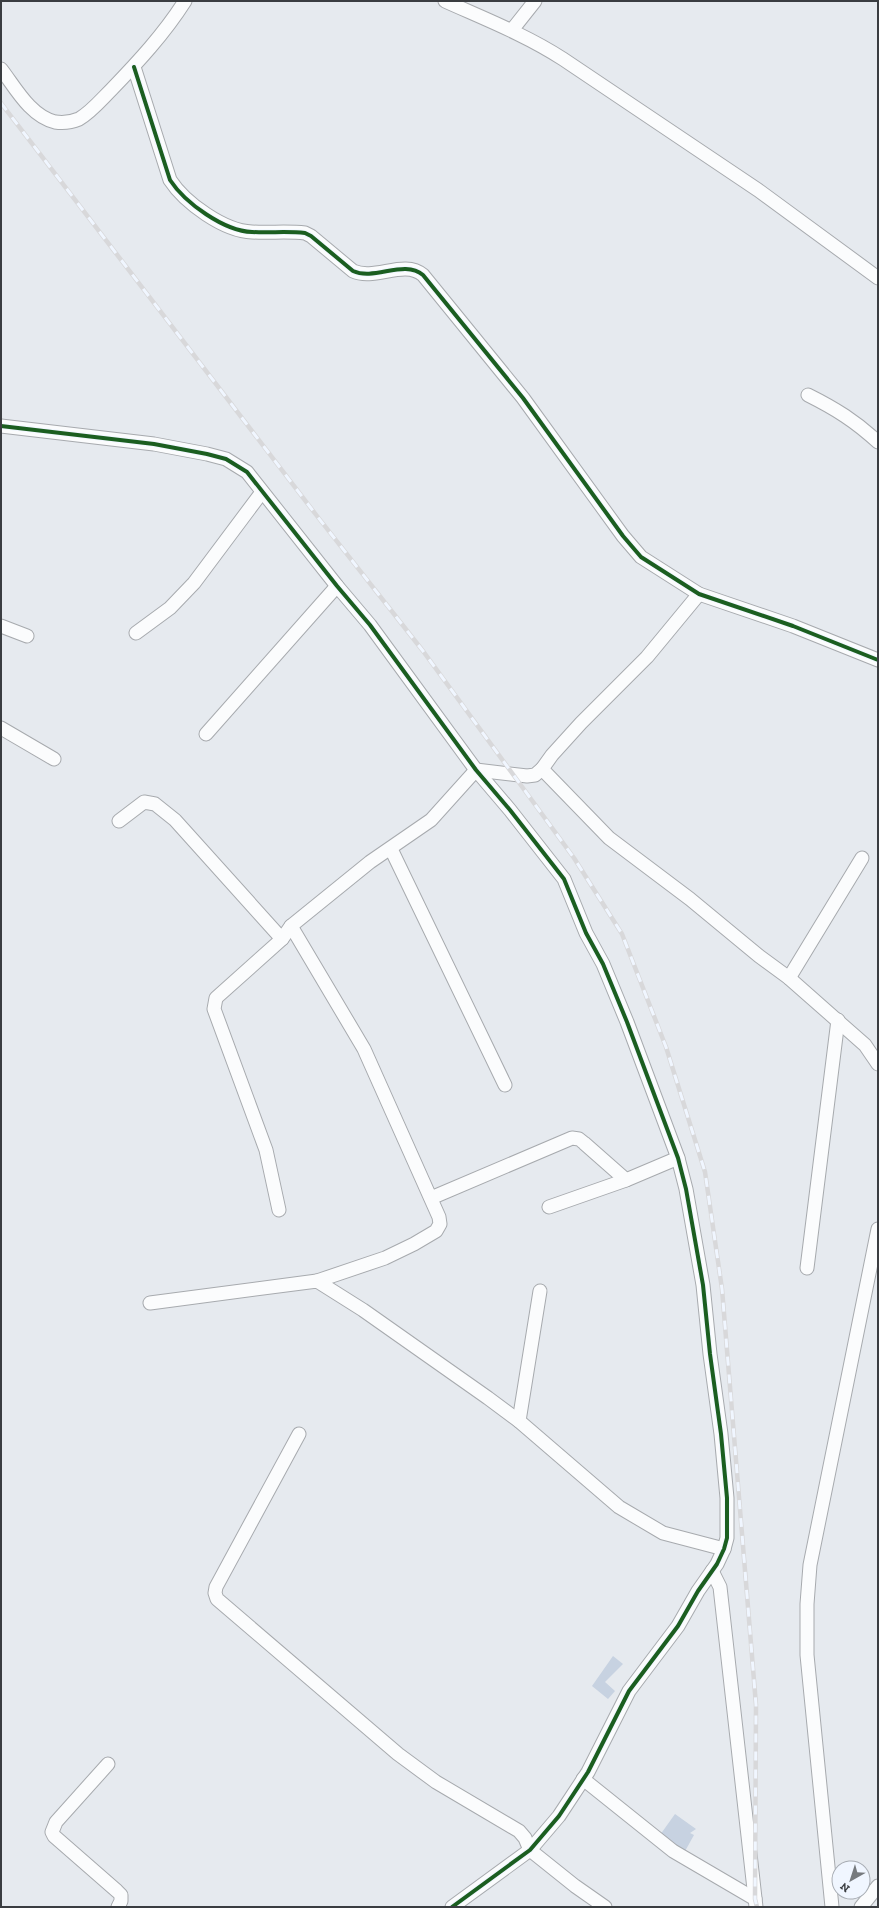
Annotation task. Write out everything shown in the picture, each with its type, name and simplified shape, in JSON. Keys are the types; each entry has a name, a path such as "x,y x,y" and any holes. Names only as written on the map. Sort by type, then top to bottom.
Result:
{"street":[{"path":"1,69 31,108 44,117 54,122 63,123 78,119 97,104 134,67 168,28 185,1"},
{"path":"445,1 538,43 758,190 878,278"},
{"path":"512,30 535,1"},
{"path":"134,67 165,168 178,192 211,216 236,229 251,232 298,232 311,236 353,271 359,274 367,275 409,268 417,270 423,275 523,398 623,536 641,557 698,594 793,626 878,660"},
{"path":"808,396 834,408 852,419 878,442"},
{"path":"1,426 154,444 226,458 247,472 293,528 336,586 370,625 476,770 510,810 564,879 586,934 603,964 618,1000 678,1158 686,1189 703,1285 727,1498 727,1538 724,1549 678,1626 629,1691 584,1779 559,1816 530,1850 452,1907"},
{"path":"136,633 170,608 194,583 262,492"},
{"path":"206,734 336,586"},
{"path":"476,770 527,776 535,775 542,769 581,723 647,656 698,594"},
{"path":"1,626 27,636"},
{"path":"1,728 54,759"},
{"path":"542,769 609,838 690,899 838,1020 865,1045 878,1064"},
{"path":"279,1210 266,1150 214,1009 214,1003 220,993 282,939 291,926 370,862 391,849 431,820 476,770"},
{"path":"119,821 144,802 155,804 175,820 282,939"},
{"path":"391,849 505,1084"},
{"path":"788,978 862,858"},
{"path":"150,1303 317,1281 385,1258 432,1235 440,1224 439,1217 431,1198 364,1049 291,926"},
{"path":"807,1268 838,1020"},
{"path":"431,1198 572,1138 584,1142 626,1180"},
{"path":"549,1207 626,1180 678,1158"},
{"path":"832,1907 807,1655 807,1604 810,1565 878,1229"},
{"path":"317,1281 363,1310 519,1421 619,1507 641,1522 662,1533 724,1549"},
{"path":"519,1421 540,1291"},
{"path":"299,1434 216,1587 215,1593 217,1599 398,1754 436,1782 519,1831 525,1838 530,1850 575,1886 605,1907"},
{"path":"712,1571 720,1587 756,1903"},
{"path":"108,1764 56,1822 52,1832 54,1836 117,1891 121,1896 121,1901 118,1907"},
{"path":"584,1779 673,1851 756,1903"},
{"path":"861,1907 878,1886"}],"building":[{"path":"613,1656 623,1664 605,1682 615,1691 608,1699 592,1686"},
{"path":"675,1814 696,1829 690,1833 694,1835 684,1853 660,1835"}],"railway":[{"path":"1,103 317,516 423,651 574,858 622,934 666,1047 705,1172 722,1289 756,1705 755,1899 757,1907"}],"cycle path":[{"path":"134,67 170,180 185,198 195,206 229,227 241,230 252,232 305,233 311,236 353,271 371,274 398,269 407,269 423,275 523,398 623,536 641,557 699,594 793,626 878,660"},
{"path":"1,426 154,444 226,459 247,472 337,586 370,625 476,770 510,810 564,879 586,933 603,964 627,1022 678,1158 686,1189 703,1285 710,1354 721,1434 727,1498 727,1538 724,1549 717,1564 698,1591 678,1626 629,1691 588,1772 559,1816 530,1850 452,1907"}]}
